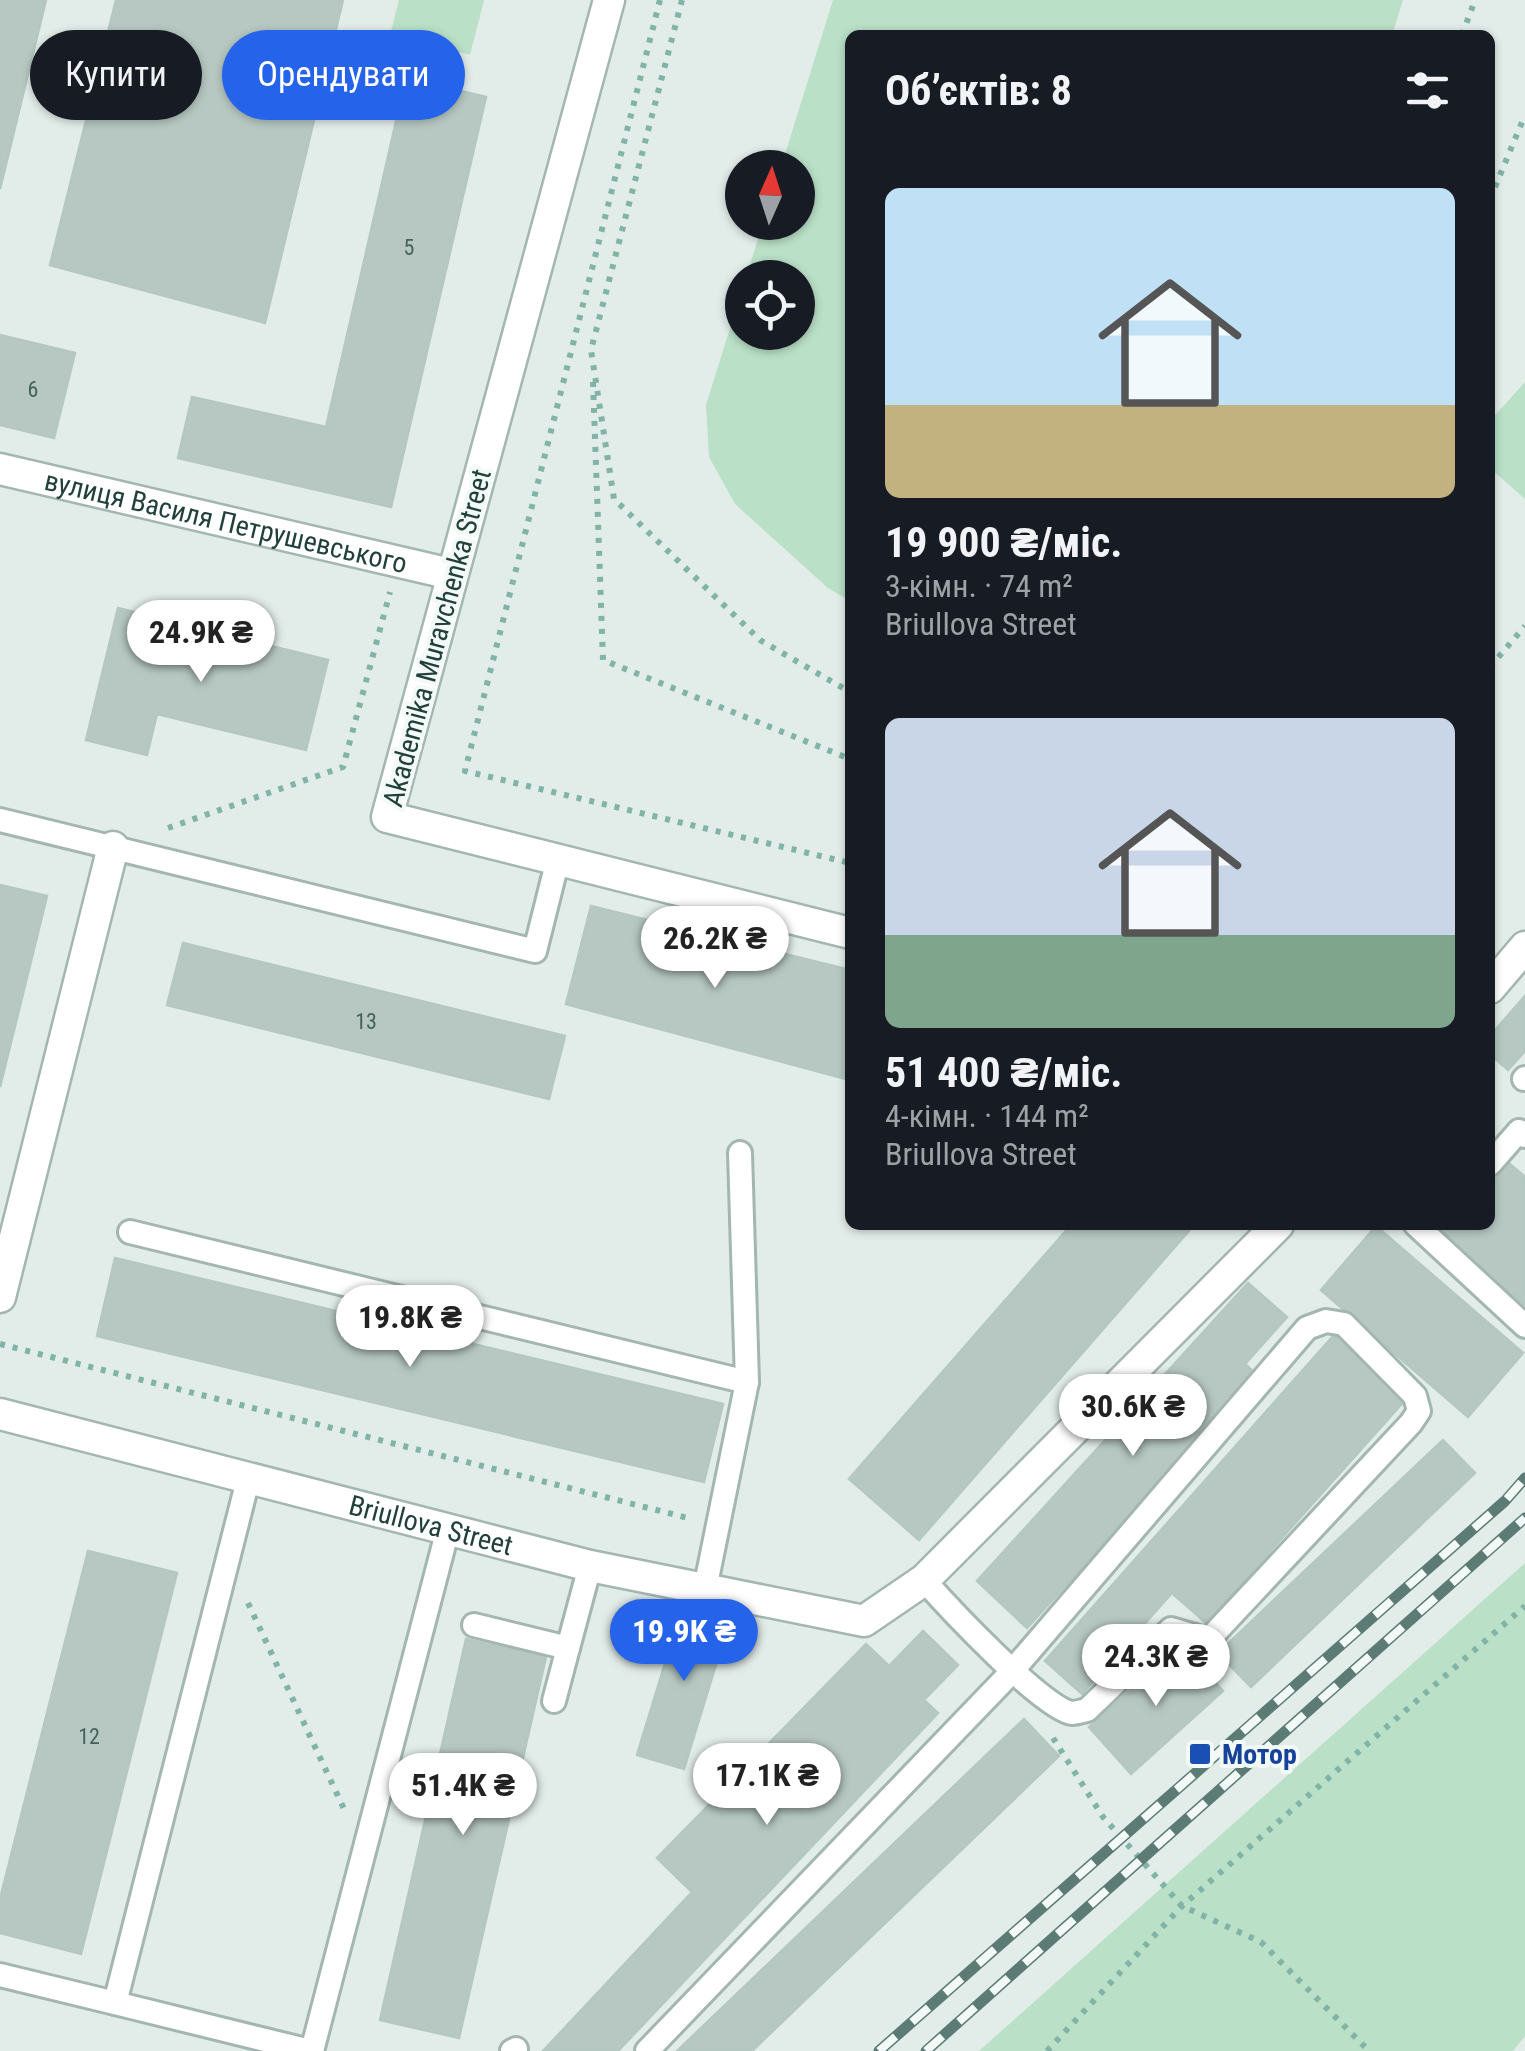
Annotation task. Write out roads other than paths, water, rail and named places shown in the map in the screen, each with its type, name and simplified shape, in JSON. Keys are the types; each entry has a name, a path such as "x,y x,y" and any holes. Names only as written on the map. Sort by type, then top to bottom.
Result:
{"street":[{"name":"Akademika Muravchenka Street","path":"609,0 387,817 845,931"},
{"name":"вулиця Василя Петрушевського","path":"0,469 452,574"},
{"path":"0,1298 113,847"},
{"path":"1495,982 1525,947"},
{"path":"924,1580 1273,1230"},
{"name":"Briullova Street","path":"0,1414 590,1566 864,1621 924,1580"}],"lane":[{"path":"0,820 535,952 558,860"},
{"path":"1495,1158 1519,1132 1525,1136"},
{"path":"705,1589 748,1382 740,1153"},
{"path":"1429,1230 1525,1326"},
{"path":"130,1232 748,1382"},
{"path":"648,2051 1013,1670 1307,1328 1326,1321 1344,1324 1414,1396 1419,1411 1411,1423 1212,1636 1205,1640 1171,1628 1087,1710 1072,1713 1058,1708 1013,1670 924,1580"},
{"path":"114,2003 230,1564 249,1476"},
{"path":"0,1975 311,2051 448,1529"},
{"path":"554,1701 590,1566"},
{"path":"474,1625 568,1648"}],"railway":[{"path":"879,2051 1505,1501 1525,1478"},
{"path":"926,2051 1525,1518"}],"place":[{"name":"Мотор","path":"1200,1754"}]}
